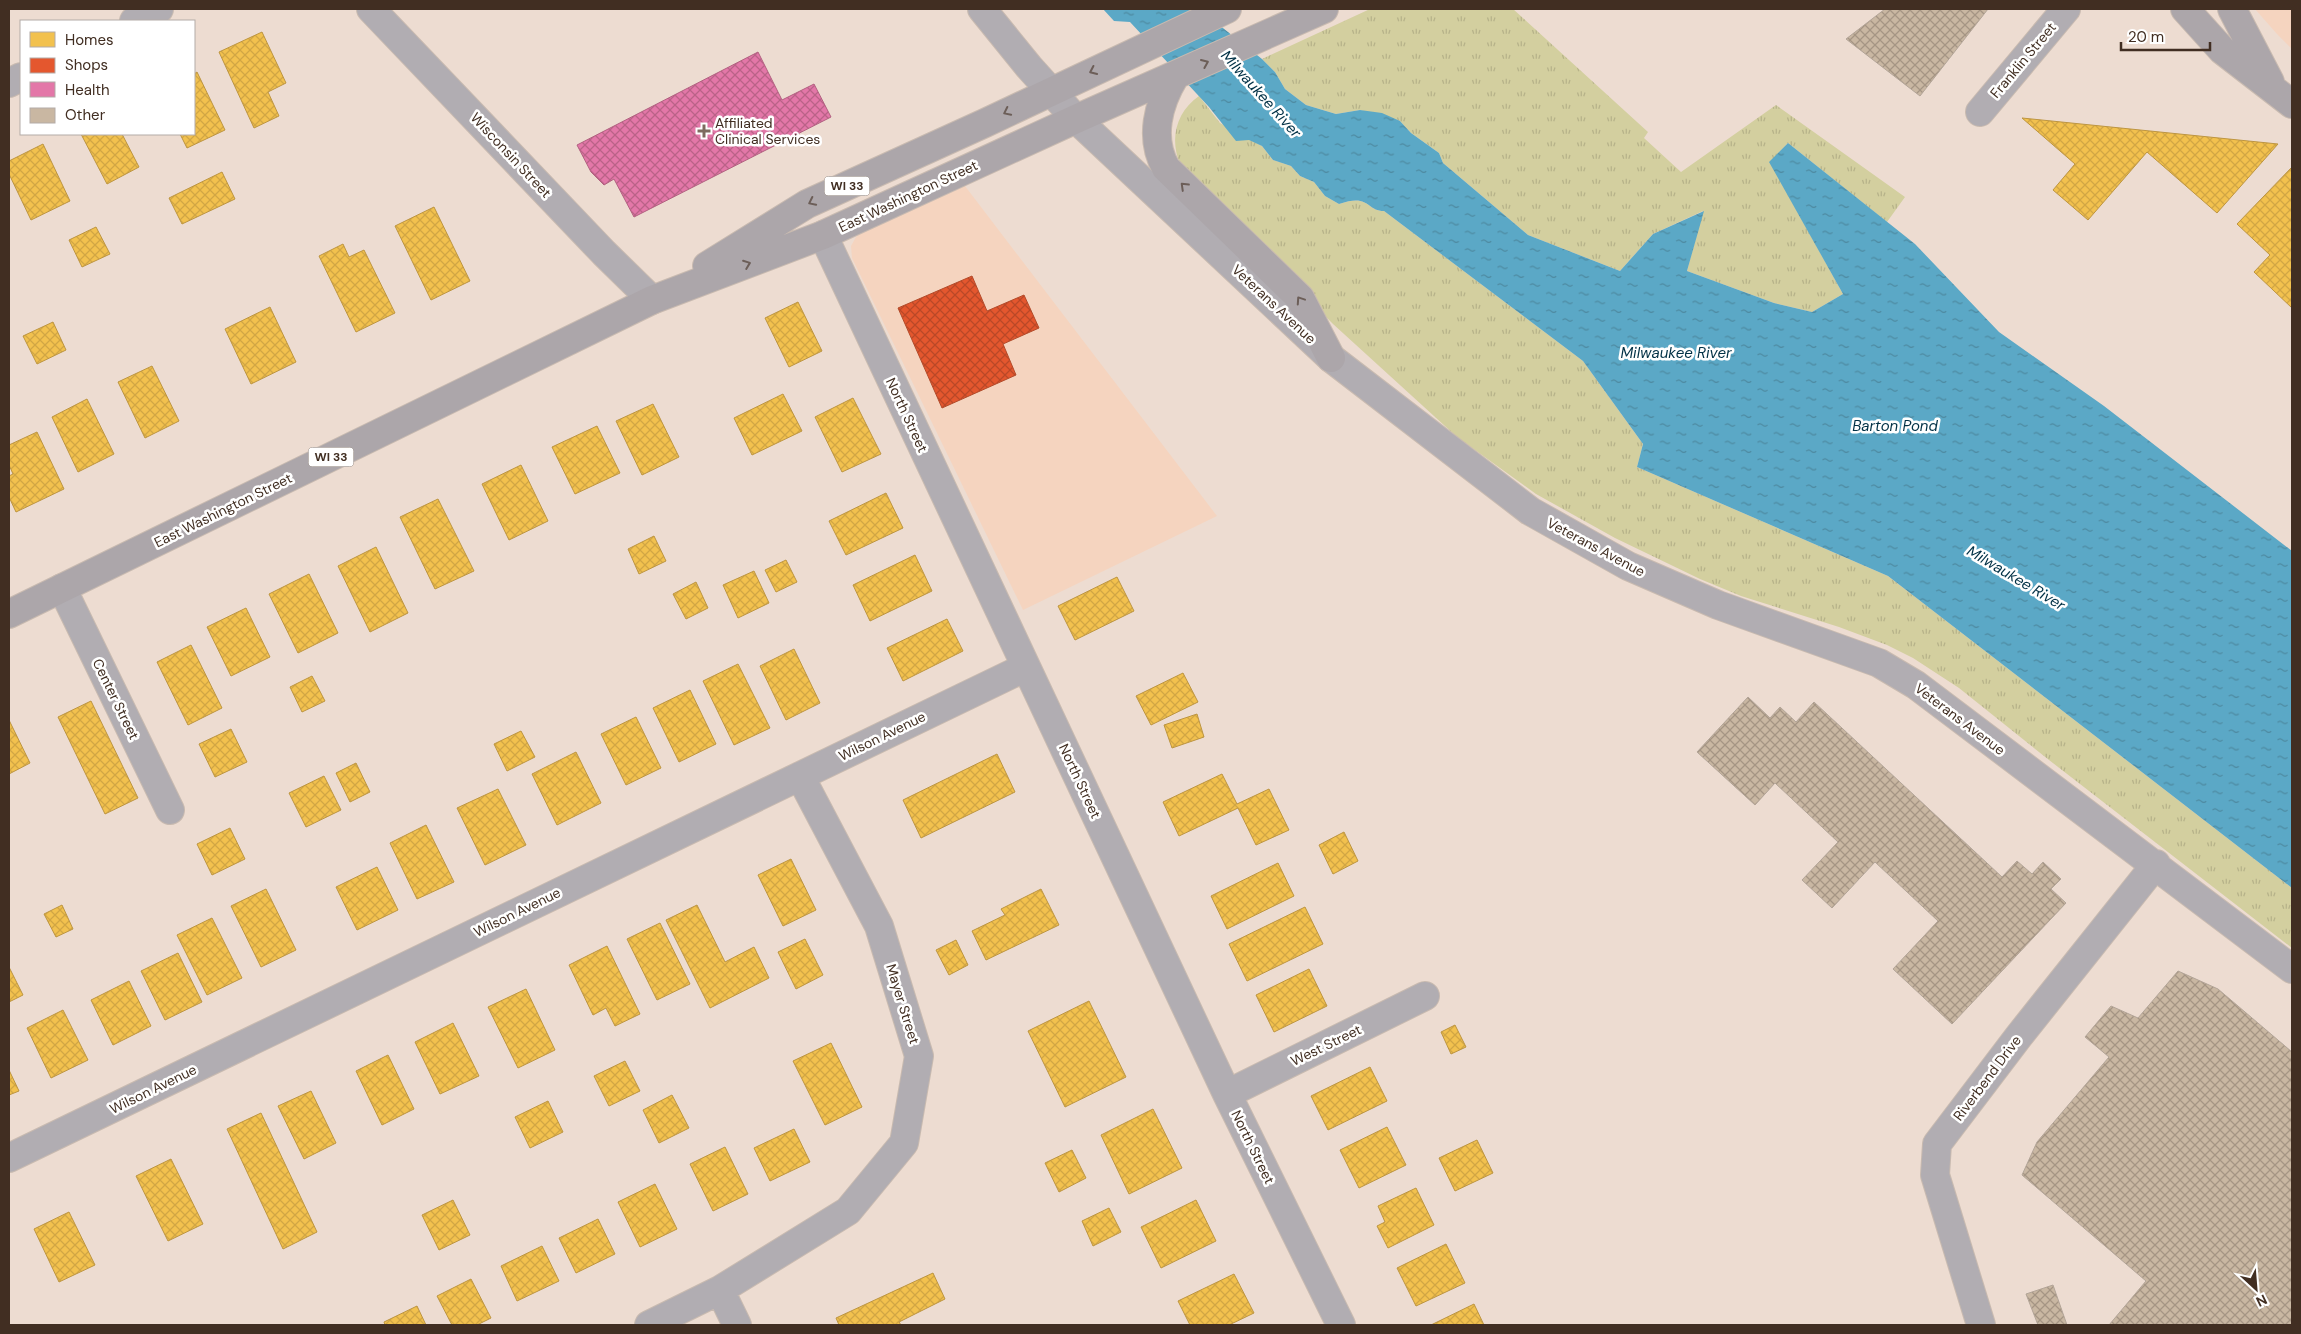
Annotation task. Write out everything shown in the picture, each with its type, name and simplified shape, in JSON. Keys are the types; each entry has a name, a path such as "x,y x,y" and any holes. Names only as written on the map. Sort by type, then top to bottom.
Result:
{"main road":[{"name":"East Washington Street","path":"652,300 807,204 1227,9"},
{"name":"WI 33","path":"1167,83 1324,9"},
{"path":"2185,9 2222,50 2282,96"},
{"path":"2232,9 2282,96"},
{"name":"East Washington Street","path":"9,614 652,300 823,235 1076,119 1167,83"},
{"path":"1167,83 1156,137 1159,155 1166,168 1300,298 1332,358"}],"street":[{"path":"136,20 159,9"},
{"name":"Wisconsin Street","path":"372,9 604,253 652,300"},
{"name":"Veterans Avenue","path":"982,9 1029,67 1076,119 1332,358 1530,511 1628,566 1718,605 1879,663 1916,686 2156,864 2292,969"},
{"name":"Franklin Street","path":"1980,112 2066,9"},
{"name":"North Street","path":"823,235 1227,1094 1341,1325"},
{"name":"Center Street","path":"62,588 170,810"},
{"name":"Wilson Avenue","path":"9,1158 1026,667"},
{"name":"Mayer Street","path":"649,1325 720,1290 848,1211 904,1143 919,1056 880,926 800,776"},
{"name":"Riverbend Drive","path":"1981,1325 1935,1175 1937,1144 2019,1036 2156,864"},
{"name":"West Street","path":"1227,1094 1425,996"},
{"path":"720,1290 737,1325"}],"shaded area":[{"path":"2255,9 2292,9 2292,49 2277,34"},
{"path":"965,186 1217,516 1023,610 852,258 851,246 856,237 863,231"}],"green space":[{"path":"1370,9 1513,9 1648,132 1644,138 1681,172 1776,105 1905,197 1887,222 1788,143 1770,162 1843,294 1812,312 1774,303 1687,271 1703,211 1653,234 1620,271 1528,235 1443,163 1439,153 1411,133 1400,121 1360,110 1336,114 1306,105 1285,89 1275,72 1262,59"},
{"path":"1199,96 1220,123 1262,146 1273,160 1291,166 1300,176 1314,182 1325,196 1339,204 1357,200 1384,211 1583,361 1643,444 1637,467 1888,576 2292,888 2292,948 1959,688 1913,658 1887,645 1839,627 1741,596 1700,579 1615,538 1536,494 1457,437 1333,324 1196,186 1185,172 1177,154 1175,135 1180,117 1191,102"}],"water":[{"name":"Barton Pond","path":"1103,9 1199,9 1262,59 1275,72 1285,89 1306,105 1336,114 1360,110 1382,113 1400,121 1411,133 1439,153 1443,163 1528,235 1620,271 1653,234 1704,211 1687,271 1774,303 1812,312 1843,294 1769,162 1788,143 1915,244 1999,332 2104,406 2292,551 2292,888 1888,576 1637,467 1643,444 1583,361 1384,211 1357,200 1339,204 1325,196 1314,182 1300,176 1291,166 1273,160 1262,146 1249,140 1236,141 1209,107 1130,22 1114,21"}],"building: Homes":[{"path":"262,32 286,83 268,92 279,116 254,128 219,52"},
{"path":"197,72 225,130 187,148 180,135 195,135 195,73"},
{"path":"2022,118 2278,144 2217,213 2147,152 2088,220 2053,190 2075,164"},
{"path":"82,135 123,135 139,167 107,184"},
{"path":"43,144 70,201 31,220 9,174 9,161"},
{"path":"2292,167 2292,308 2254,272 2270,255 2237,224"},
{"path":"222,172 235,199 182,224 169,198"},
{"path":"434,207 470,281 431,300 395,226"},
{"path":"96,227 110,254 82,267 69,240"},
{"path":"343,244 349,257 364,250 395,313 356,332 319,256"},
{"path":"798,302 822,351 789,367 765,318"},
{"path":"270,307 296,362 251,384 225,329"},
{"path":"53,322 66,350 37,364 23,336"},
{"path":"152,366 179,421 145,438 118,382"},
{"path":"783,394 802,431 752,455 734,418"},
{"path":"853,398 881,454 842,472 815,417"},
{"path":"87,399 114,454 78,472 52,417"},
{"path":"653,404 679,457 642,475 616,421"},
{"path":"597,426 620,473 575,494 552,447"},
{"path":"37,432 64,489 16,512 9,497 9,476 13,474 9,465 9,445"},
{"path":"521,465 548,521 509,540 482,484"},
{"path":"886,493 903,528 846,555 829,521"},
{"path":"438,499 474,571 435,589 400,517"},
{"path":"654,536 666,561 639,574 628,549"},
{"path":"376,547 408,613 370,632 338,566"},
{"path":"915,555 932,591 870,621 853,585"},
{"path":"786,560 797,582 776,592 765,570"},
{"path":"754,571 769,603 738,618 723,585"},
{"path":"309,574 338,633 298,653 269,594"},
{"path":"1117,577 1134,611 1075,640 1058,606"},
{"path":"696,582 708,608 686,619 673,594"},
{"path":"246,608 270,657 231,676 207,627"},
{"path":"947,619 963,651 903,681 887,648"},
{"path":"191,645 222,708 188,725 157,662"},
{"path":"794,649 820,703 786,720 760,666"},
{"path":"738,664 770,728 734,745 703,681"},
{"path":"1183,673 1198,702 1151,725 1136,696"},
{"path":"312,676 325,701 302,712 290,687"},
{"path":"690,690 716,744 679,762 653,708"},
{"path":"91,701 138,798 105,814 58,717"},
{"path":"1197,714 1204,737 1172,748 1164,725"},
{"path":"636,717 661,768 626,785 601,734"},
{"path":"9,720 30,763 9,774"},
{"path":"231,729 247,762 215,777 199,744"},
{"path":"521,731 535,757 507,771 494,744"},
{"path":"576,752 601,803 557,825 532,774"},
{"path":"997,754 1015,792 921,838 903,800"},
{"path":"356,763 370,792 350,802 336,773"},
{"path":"1222,774 1237,804 1269,789 1289,830 1256,845 1238,808 1179,836 1163,802"},
{"path":"324,776 341,810 306,827 289,793"},
{"path":"498,789 526,845 485,865 457,808"},
{"path":"426,825 454,882 417,899 390,843"},
{"path":"230,828 245,859 212,875 197,844"},
{"path":"1344,832 1358,861 1333,874 1319,845"},
{"path":"791,859 816,910 783,926 758,875"},
{"path":"1278,863 1294,896 1227,929 1211,896"},
{"path":"377,867 398,910 357,930 336,887"},
{"path":"266,889 296,950 261,967 231,906"},
{"path":"1041,889 1059,925 986,960 972,931 1005,915 1001,909"},
{"path":"62,905 73,929 56,937 44,914"},
{"path":"697,905 725,962 754,947 769,978 710,1008 666,920"},
{"path":"1305,907 1323,944 1247,981 1229,944"},
{"path":"212,918 242,978 207,995 177,935"},
{"path":"660,923 690,984 657,1000 627,939"},
{"path":"805,939 823,975 796,989 778,952"},
{"path":"956,940 968,965 949,975 936,950"},
{"path":"607,946 640,1014 615,1026 606,1008 593,1015 569,965"},
{"path":"178,953 202,1002 165,1020 141,971"},
{"path":"9,967 23,995 9,1002"},
{"path":"1309,969 1327,1006 1274,1032 1256,995"},
{"path":"129,981 151,1026 113,1045 91,1000"},
{"path":"526,989 555,1050 518,1068 488,1007"},
{"path":"1089,1001 1126,1077 1065,1107 1028,1031"},
{"path":"63,1010 88,1060 51,1078 27,1028"},
{"path":"453,1023 479,1076 440,1094 415,1042"},
{"path":"1455,1025 1466,1047 1451,1054 1441,1032"},
{"path":"831,1043 862,1107 825,1125 793,1061"},
{"path":"388,1055 414,1109 382,1125 356,1071"},
{"path":"625,1061 640,1091 609,1106 594,1076"},
{"path":"1370,1067 1387,1101 1328,1130 1311,1096"},
{"path":"9,1070 19,1091 9,1095"},
{"path":"311,1091 336,1143 304,1159 278,1106"},
{"path":"672,1095 689,1128 659,1143 643,1110"},
{"path":"548,1101 563,1132 530,1148 515,1117"},
{"path":"1153,1109 1182,1168 1129,1194 1101,1135"},
{"path":"261,1113 317,1232 283,1249 227,1129"},
{"path":"1387,1127 1406,1165 1359,1188 1340,1150"},
{"path":"794,1129 810,1162 770,1181 754,1148"},
{"path":"1477,1140 1493,1173 1455,1191 1439,1158"},
{"path":"725,1147 748,1194 713,1211 690,1164"},
{"path":"1072,1150 1086,1178 1059,1192 1045,1163"},
{"path":"171,1159 203,1224 168,1241 136,1176"},
{"path":"655,1184 677,1229 640,1247 618,1202"},
{"path":"1416,1188 1434,1225 1388,1248 1377,1226 1385,1222 1378,1206"},
{"path":"453,1200 470,1235 439,1250 422,1215"},
{"path":"1196,1200 1216,1241 1161,1268 1141,1227"},
{"path":"1109,1208 1121,1232 1093,1246 1082,1221"},
{"path":"69,1212 95,1265 59,1282 34,1229"},
{"path":"598,1219 615,1254 576,1273 559,1238"},
{"path":"1446,1244 1465,1283 1416,1306 1397,1268"},
{"path":"542,1246 559,1281 517,1301 501,1266"},
{"path":"933,1273 945,1299 899,1322 901,1325 839,1325 836,1318"},
{"path":"1234,1274 1254,1313 1229,1325 1190,1325 1178,1301"},
{"path":"471,1279 491,1318 477,1325 452,1325 437,1296"},
{"path":"1474,1304 1484,1325 1431,1325"},
{"path":"417,1306 426,1325 385,1325 384,1322"}],"building: Shops":[{"path":"972,276 987,311 1024,295 1039,328 1003,344 1016,375 942,408 898,308"}],"building: Health":[{"name":"Affiliated Clinical Services","path":"758,52 782,100 814,84 831,117 634,217 614,179 604,185 591,172 577,145"}],"building: Other":[{"path":"1885,9 1988,9 1920,96 1846,39"},
{"path":"1748,697 1770,718 1780,707 1796,722 1814,702 2002,877 2017,861 2032,874 2043,862 2061,879 2051,889 2066,903 1952,1024 1893,969 1938,921 1875,862 1832,908 1802,880 1838,842 1775,783 1755,805 1697,752"},
{"path":"2178,971 2218,989 2292,1052 2292,1325 2109,1325 2146,1281 2022,1175 2037,1142 2109,1057 2085,1037 2111,1006 2138,1018"},
{"path":"2053,1285 2067,1325 2038,1325 2026,1294"}],"place":[{"name":"Affiliated Clinical Services","path":"704,131"}],"water label":[{"name":"Milwaukee River","path":"1261,94"},
{"name":"Milwaukee River","path":"1676,353"},
{"name":"Milwaukee River","path":"2016,578"}]}
